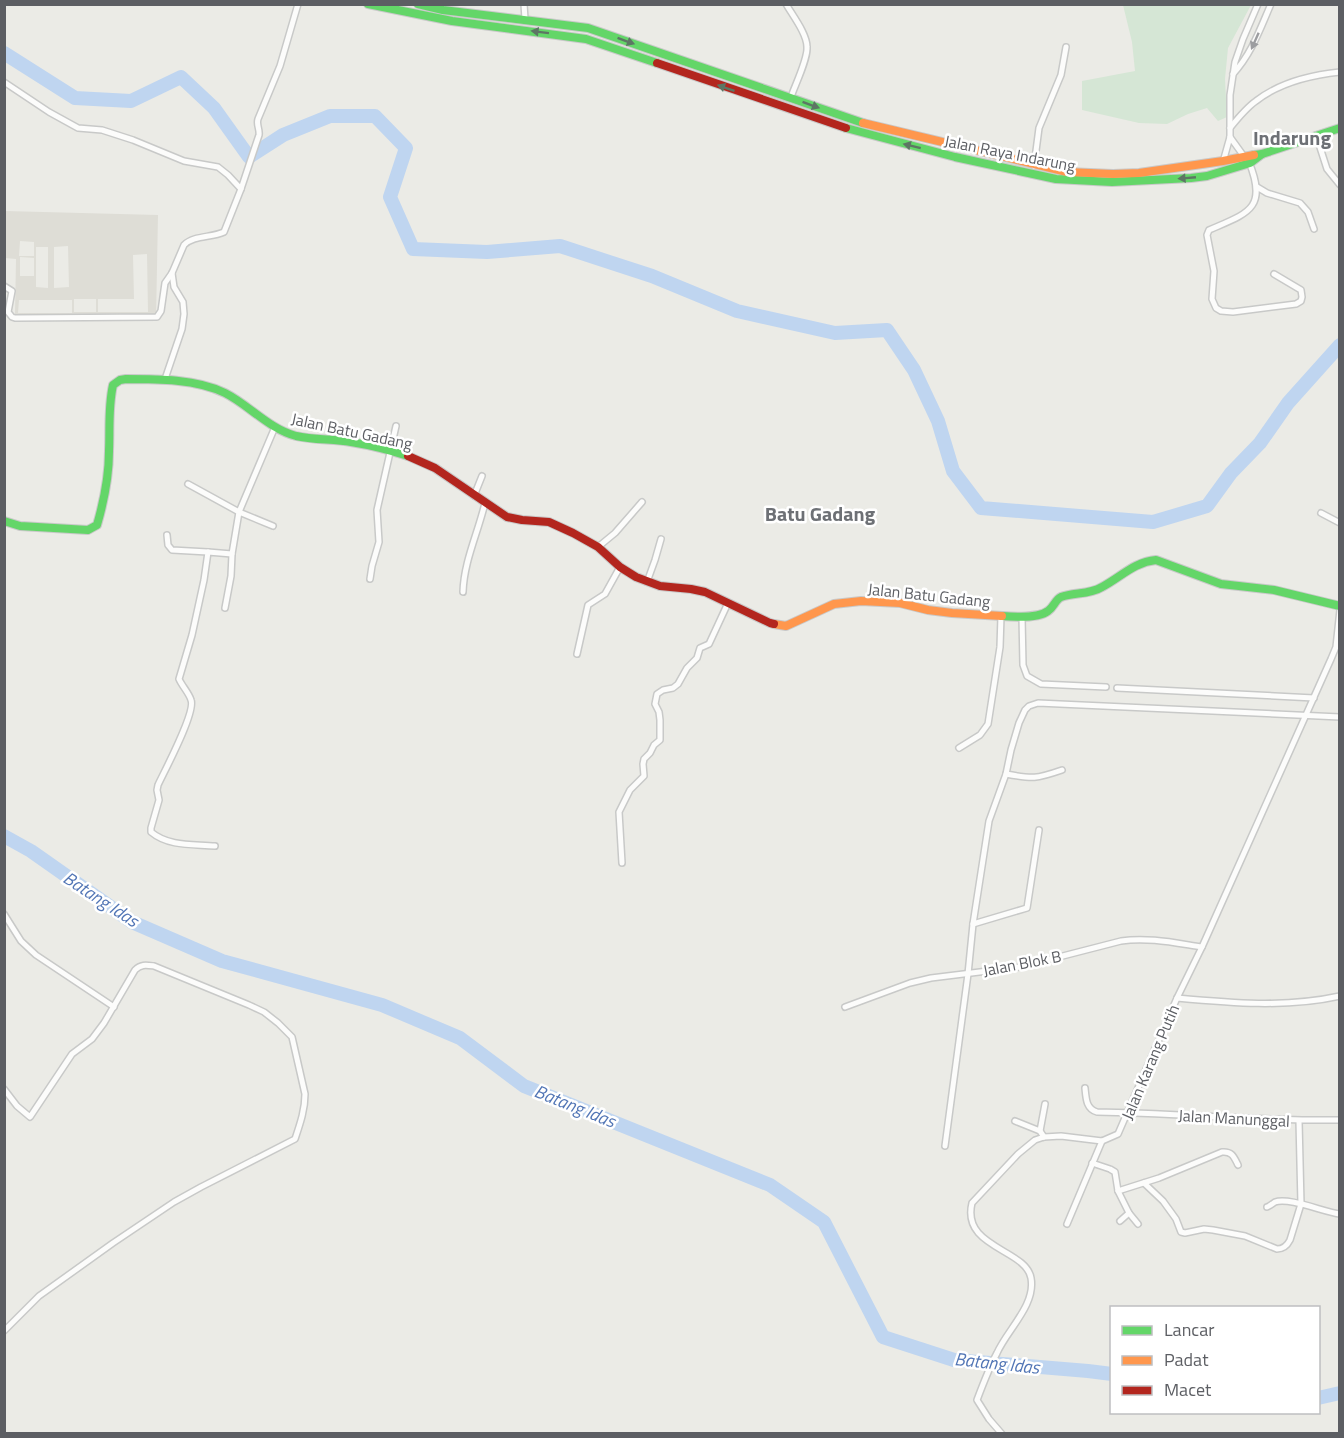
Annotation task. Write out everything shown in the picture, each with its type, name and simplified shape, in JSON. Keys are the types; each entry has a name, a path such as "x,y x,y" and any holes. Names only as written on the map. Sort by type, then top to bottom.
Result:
{"main road":[{"name":"Jalan Raya Indarung","path":"368,4 434,18 586,39 852,130 1032,175 1105,182 1191,178 1250,163 1262,154"},
{"name":"Jalan Raya Indarung","path":"423,5 598,31 868,125 1067,172 1139,173 1223,162 1243,156 1262,154"},
{"path":"675,70 678,60"},
{"path":"1262,154 1340,128"},
{"name":"Jalan Batu Gadang","path":"4,521 20,526 88,530 97,525 108,472 110,397 113,385 126,379 165,379 204,386 225,393 275,427 295,436 345,441 390,450 426,462 507,517 516,520 543,521 559,526 598,547 628,573 646,582 672,588 699,590 770,623 782,626 791,624 834,603 848,601 891,601 937,611 1022,617 1046,612 1059,598 1099,589 1139,563 1150,560 1156,560 1221,584 1274,590 1340,608"}],"street":[{"path":"4,286 12,291 8,312 15,318 155,318 160,315 165,283 187,242 224,232 246,176 260,131 257,124 258,119 280,66 298,4"},
{"path":"786,4 804,36 807,47 806,57 791,97"},
{"path":"1232,75 1250,51 1271,4"},
{"path":"420,15 423,5"},
{"path":"525,6 525,19"},
{"path":"1221,172 1230,137 1230,96 1238,50 1257,6 1268,12"},
{"path":"434,18 444,7"},
{"path":"1032,175 1040,129 1061,75 1066,47"},
{"path":"1230,128 1248,107 1263,96 1305,79 1340,72"},
{"path":"4,82 78,128 102,130 184,160 218,167 241,189"},
{"path":"1316,135 1328,169 1340,185"},
{"path":"1230,137 1250,163 1257,187 1255,200 1249,210 1208,232 1214,271 1212,293 1214,305 1226,313 1296,304 1301,301 1301,290 1274,274"},
{"path":"1257,187 1267,193 1300,203 1308,212 1314,229"},
{"path":"165,379 182,329 184,314 183,302 174,287 172,273"},
{"path":"370,579 379,542 377,510 396,426"},
{"path":"225,608 239,512 275,427"},
{"path":"474,496 482,476"},
{"path":"188,484 239,512 273,526"},
{"path":"598,547 615,533 642,502"},
{"path":"463,592 466,563 479,528 485,503"},
{"path":"1322,513 1340,523"},
{"path":"167,535 168,545 172,550 232,554"},
{"path":"646,582 662,539"},
{"path":"208,552 192,635 179,679 192,700 192,707 158,785 159,800 151,832 178,844 215,846"},
{"path":"578,654 588,604 605,594 620,567"},
{"path":"622,863 619,812 630,790 644,776 644,759 660,740 660,720 655,704 657,694 675,686 697,658 700,648 709,644 728,603"},
{"name":"Jalan Karang Putih","path":"1102,1141 1118,1134 1177,998 1307,715 1336,648 1340,608"},
{"path":"959,748 980,735 988,724 1000,647 1001,616"},
{"path":"1022,617 1023,665 1027,676 1041,684 1106,687"},
{"path":"1117,688 1314,698"},
{"path":"945,1146 973,924 989,821 1025,710 1033,704 1340,717"},
{"path":"1006,774 1039,778 1062,770"},
{"path":"973,924 1027,908 1039,830"},
{"path":"4,914 21,941 36,955 114,1007"},
{"name":"Jalan Blok B","path":"845,1007 910,982 1020,968 1075,952 1134,939 1202,947"},
{"path":"4,1089 17,1106 30,1117 72,1054 92,1039 104,1023 135,970 142,965 147,965 264,1012 278,1023 292,1037 305,1094 304,1114 295,1139 174,1202 39,1296 4,1330"},
{"path":"1177,998 1233,1003 1301,1002 1340,996"},
{"name":"Jalan Manunggal","path":"1085,1088 1087,1102 1092,1111 1097,1112 1340,1120"},
{"path":"1040,1131 1046,1104"},
{"path":"1144,1184 1164,1201 1176,1218 1181,1232 1213,1230 1245,1236 1277,1249 1285,1247 1290,1240 1301,1204 1299,1120"},
{"path":"1015,1121 1040,1131 1044,1137"},
{"path":"1002,1434 976,1400 995,1357 1026,1305 1031,1278 1026,1267 987,1241 974,1226 970,1213 972,1203 1018,1154 1035,1140 1061,1136 1102,1141 1067,1224"},
{"path":"1118,1191 1144,1184 1222,1152 1227,1151 1233,1154 1238,1165"},
{"path":"1092,1163 1114,1172 1118,1191 1129,1213 1138,1224"},
{"path":"1267,1207 1278,1201 1340,1214"},
{"path":"1120,1221 1129,1213"}],"shaded area":[{"path":"5,211 158,215 156,319 15,314 16,259 5,258","holes":["20,241 34,242 34,256 19,256","68,246 69,287 54,288 54,247","36,247 48,247 48,288 36,287","147,254 148,312 98,312 98,299 134,299 133,255","20,257 34,258 34,276 20,276","74,299 96,299 96,312 74,312","19,300 72,300 72,313 18,313"]}],"green space":[{"path":"1123,5 1251,5 1228,48 1225,79 1227,117 1218,121 1207,108 1167,124 1139,123 1082,110 1082,81 1135,71 1132,42"}],"waterway":[{"path":"4,53 75,98 131,101 181,77 214,108 249,157 283,135 330,116 375,116 406,148 390,197 413,249 487,252 560,246 652,276 737,311 835,333 887,330 914,370 938,421 953,471 981,508 1153,522 1207,506 1231,473 1260,443 1288,403 1340,345"},
{"name":"Batang Idas","path":"4,836 31,851 132,922 222,961 382,1005 460,1038 524,1086 770,1185 824,1222 883,1337 954,1360 1110,1374"},
{"name":"Batang Idas","path":"1320,1398 1340,1393"}],"traffic: fast":[{"path":"368,4 452,21 586,39 657,63"},
{"path":"418,4 443,10 588,28 863,123"},
{"path":"846,128 955,157 1056,179 1112,182 1191,178 1207,176 1250,163 1262,154"},
{"path":"1254,155 1340,128"},
{"path":"4,521 20,526 88,530 97,525 107,479 111,393 113,385 126,379 177,381 214,388 234,398 286,433 358,443 408,456"},
{"path":"1002,616 1039,615 1050,609 1061,597 1097,590 1134,567 1156,560 1221,584 1274,590 1340,606"}],"traffic: slow":[{"path":"863,123 1067,172 1139,173 1254,155"},
{"path":"774,624 786,626 834,604 861,601 900,603 952,613 1002,616"}],"traffic: jam":[{"path":"657,63 846,128"},
{"path":"408,456 435,468 507,517 549,522 573,533 598,547 620,567 636,577 660,586 705,592 774,624"}],"district":[{"name":"Indarung","path":"1292,137"},
{"name":"Batu Gadang","path":"820,513"}]}
